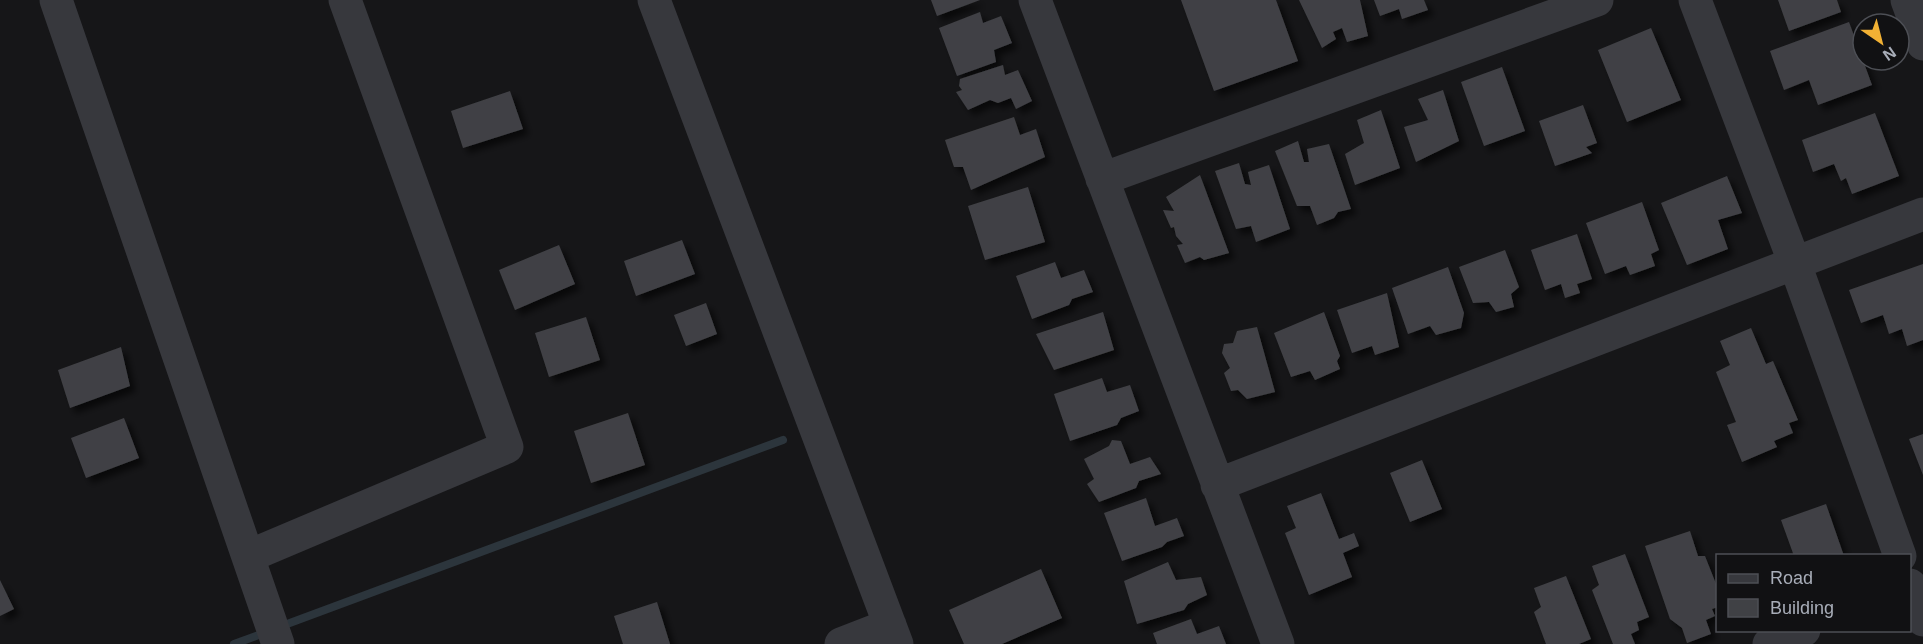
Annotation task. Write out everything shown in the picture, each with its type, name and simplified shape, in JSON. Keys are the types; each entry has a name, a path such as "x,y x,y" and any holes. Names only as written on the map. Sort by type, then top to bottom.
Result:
{"street":[{"path":"57,0 278,644"},
{"path":"249,556 507,447 345,0"},
{"path":"654,0 894,634 841,644"},
{"path":"1035,0 1278,644"},
{"path":"1102,179 1597,0"},
{"path":"1695,0 1795,264 1900,554"},
{"path":"1907,0 1923,44"},
{"path":"1217,485 1923,214"},
{"path":"1911,590 1923,620"},
{"path":"1769,644 1799,632"}],"building":[{"path":"931,0 980,0 937,16"},
{"path":"1181,0 1276,0 1298,61 1214,91"},
{"path":"1299,0 1360,0 1368,36 1347,42 1342,28 1333,32 1336,39 1322,48"},
{"path":"1374,0 1424,0 1428,10 1402,19 1399,9 1380,16"},
{"path":"1778,0 1837,0 1841,12 1789,31"},
{"path":"980,12 983,23 1001,16 1012,43 994,50 996,62 957,76 939,28"},
{"path":"1849,22 1851,72 1867,72 1872,85 1818,105 1809,80 1784,90 1770,51"},
{"path":"1651,28 1681,100 1627,122 1598,50"},
{"path":"1003,65 1005,75 1018,70 1032,101 1016,109 1011,98 998,103 990,100 968,110 956,92 962,90 959,86 960,79"},
{"path":"1502,67 1525,131 1484,146 1461,82"},
{"path":"1443,90 1459,141 1416,162 1404,127 1428,120 1418,99"},
{"path":"510,91 523,129 463,148 451,111"},
{"path":"1583,105 1597,143 1586,147 1592,153 1555,166 1539,121"},
{"path":"1381,110 1400,168 1355,185 1345,154 1364,143 1357,120"},
{"path":"1875,113 1899,176 1852,194 1846,178 1841,181 1834,164 1813,172 1802,140"},
{"path":"1014,117 1020,135 1036,129 1045,157 971,190 963,167 954,167 945,140"},
{"path":"1298,141 1304,162 1309,162 1307,149 1329,144 1351,209 1338,212 1334,218 1317,225 1310,206 1297,206 1275,151"},
{"path":"1239,163 1245,184 1251,185 1248,172 1269,165 1290,229 1256,242 1251,226 1236,229 1215,171"},
{"path":"1200,175 1229,253 1204,260 1200,257 1185,263 1177,245 1183,244 1176,236 1174,227 1171,228 1163,210 1174,211 1166,197"},
{"path":"1727,176 1742,213 1718,220 1728,249 1687,265 1661,203"},
{"path":"1028,187 1045,242 985,260 968,206"},
{"path":"1642,202 1659,250 1651,254 1655,266 1630,275 1626,266 1605,274 1586,223"},
{"path":"1577,234 1592,279 1577,284 1580,293 1565,298 1561,284 1545,290 1531,250"},
{"path":"682,240 695,274 636,296 624,261"},
{"path":"559,245 575,284 515,310 499,270"},
{"path":"1505,250 1519,287 1511,294 1514,307 1496,312 1489,302 1473,303 1459,267"},
{"path":"1055,262 1061,278 1084,270 1093,292 1072,299 1069,305 1032,319 1016,276"},
{"path":"1923,264 1923,340 1907,346 1902,329 1889,334 1883,315 1861,323 1849,290"},
{"path":"1448,267 1464,313 1461,328 1436,335 1430,326 1408,334 1392,288"},
{"path":"1387,293 1399,347 1375,355 1372,346 1352,353 1337,310"},
{"path":"706,303 717,334 686,346 674,315"},
{"path":"1103,312 1114,350 1054,370 1036,334"},
{"path":"1324,312 1340,356 1337,361 1340,369 1315,380 1310,371 1291,377 1274,333"},
{"path":"586,317 600,360 549,377 535,333"},
{"path":"1257,327 1275,392 1247,399 1238,390 1231,391 1224,373 1230,368 1222,353 1224,344 1233,343 1237,331"},
{"path":"1751,328 1766,364 1773,361 1798,420 1789,423 1793,433 1774,441 1777,447 1742,462 1727,425 1736,422 1716,372 1730,365 1720,341"},
{"path":"121,347 130,386 70,408 58,370"},
{"path":"1102,378 1107,392 1130,385 1139,411 1121,418 1117,425 1070,441 1054,394"},
{"path":"628,413 645,465 591,483 574,431"},
{"path":"124,418 139,458 86,478 71,438"},
{"path":"1923,434 1923,475 1909,439"},
{"path":"1112,440 1121,441 1130,464 1150,457 1161,474 1139,481 1136,488 1099,502 1087,484 1094,479 1084,459 1109,446"},
{"path":"1422,460 1442,509 1410,522 1390,473"},
{"path":"1321,493 1339,539 1354,533 1359,546 1343,553 1352,577 1309,595 1285,533 1296,528 1287,506"},
{"path":"1146,498 1155,526 1177,518 1184,536 1167,542 1162,547 1122,561 1104,513"},
{"path":"1826,504 1843,554 1793,554 1781,520"},
{"path":"1690,531 1698,556 1705,556 1716,584 1716,608 1712,609 1715,616 1706,620 1711,634 1687,643 1682,628 1670,619 1645,546"},
{"path":"1625,554 1649,617 1637,622 1639,630 1631,634 1635,644 1613,644 1592,590 1599,585 1592,566"},
{"path":"1168,562 1176,580 1201,577 1207,595 1188,604 1184,610 1137,624 1124,581"},
{"path":"1041,569 1062,618 1002,644 964,644 949,610"},
{"path":"1566,576 1591,639 1579,644 1546,644 1534,612 1541,607 1534,588"},
{"path":"0,580 14,609 0,616"},
{"path":"657,602 670,644 623,644 614,616"},
{"path":"1191,619 1197,634 1219,626 1226,644 1157,644 1153,633"}],"waterway":[{"path":"279,627 783,440"},
{"path":"234,644 267,632"}]}
